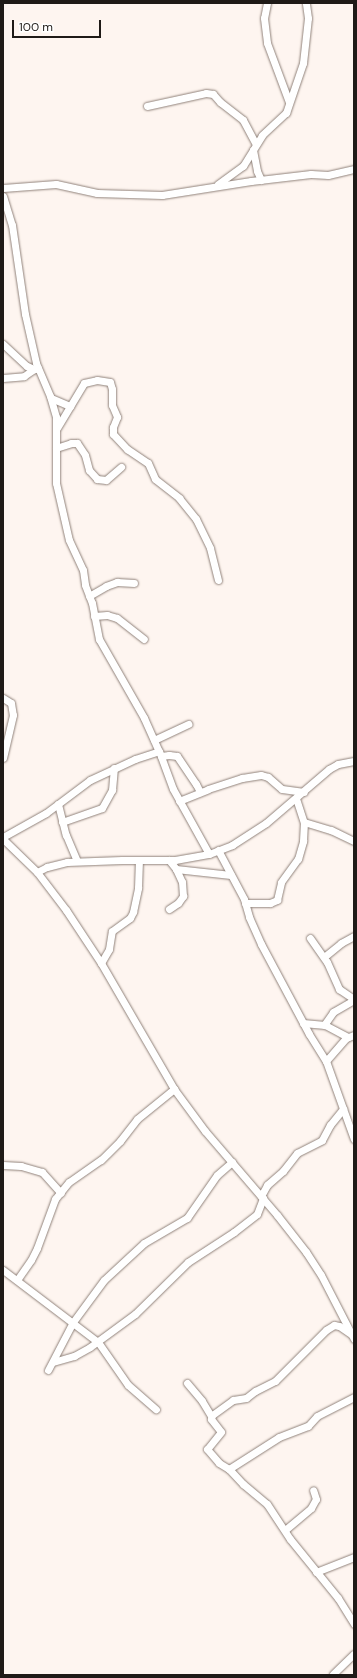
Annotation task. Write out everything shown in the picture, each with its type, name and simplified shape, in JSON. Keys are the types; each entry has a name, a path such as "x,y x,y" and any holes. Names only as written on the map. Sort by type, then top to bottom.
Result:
{"street":[{"path":"267,3 264,18 266,43 289,103"},
{"path":"214,187 243,166 268,129 282,118 303,63 308,18 306,3"},
{"path":"147,106 206,93 212,94 243,120 255,147 257,171 261,180"},
{"path":"3,180 4,188 56,184 84,192 150,196 178,194 214,187 311,174 328,175 354,168"},
{"path":"3,196 12,225 25,314 36,368 51,398 56,417 56,483 69,540 82,566 85,585 99,639 154,740 180,801 209,854"},
{"path":"3,344 8,347 17,359 27,366 36,368"},
{"path":"3,378 24,376 36,368"},
{"path":"57,428 84,383 97,380 110,382 112,389 112,405 118,417 113,427 113,434 127,449 148,463 155,479 180,498 196,519 210,548 218,580"},
{"path":"51,398 70,406"},
{"path":"56,448 71,442 77,443 85,455 89,470 97,479 106,480 121,467"},
{"path":"89,596 106,586 117,582 134,583"},
{"path":"94,616 107,615 117,618 144,640"},
{"path":"3,698 11,703 13,715 3,758"},
{"path":"154,740 188,724"},
{"path":"4,837 46,813 81,785 114,768 160,754 176,756 200,792"},
{"path":"37,872 57,864 77,861 169,860 186,859 209,854 246,837 296,799 329,769 338,764 354,761"},
{"path":"62,822 102,808 112,790 114,768"},
{"path":"180,801 200,792 242,778 261,775 268,777 282,788 304,792"},
{"path":"245,903 270,903 278,899 281,882 298,859 302,850 304,822 296,799"},
{"path":"58,804 62,822 77,861"},
{"path":"304,822 331,830 354,841"},
{"path":"3,827 4,837 37,872 66,910 101,963 174,1089 205,1131 290,1231 322,1275 353,1337"},
{"path":"218,850 245,903 254,930 303,1023 326,1061 354,1139"},
{"path":"101,963 109,949 112,931 130,918 133,912 138,888 139,860"},
{"path":"168,909 178,903 183,896 181,878 169,860"},
{"path":"176,869 231,875"},
{"path":"324,957 341,943 354,936"},
{"path":"310,938 324,957 339,988 354,999 333,1012 327,1018 324,1025"},
{"path":"303,1023 324,1025 351,1036 326,1061"},
{"path":"17,1280 31,1260 42,1235 52,1205 69,1182 102,1160 120,1141 137,1119 174,1089"},
{"path":"53,1362 74,1356 98,1342 143,1306 188,1262 234,1232 257,1214 267,1185 283,1171 297,1153 322,1140 330,1125 343,1109"},
{"path":"48,1370 73,1322 85,1304 114,1270 144,1243 187,1218 217,1175 232,1162"},
{"path":"3,1165 21,1166 42,1172 61,1192"},
{"path":"3,1270 98,1342 128,1385 156,1409"},
{"path":"211,1416 233,1400 246,1398 255,1390 275,1381 326,1330 334,1325 339,1326 353,1337"},
{"path":"187,1383 202,1401 221,1432 210,1444 208,1451 266,1504 316,1572 338,1598 354,1624"},
{"path":"229,1469 241,1463 279,1437 307,1426 316,1416 354,1397"},
{"path":"285,1530 311,1508 316,1499 313,1490"},
{"path":"316,1572 354,1557"},
{"path":"333,1674 354,1654"}]}
